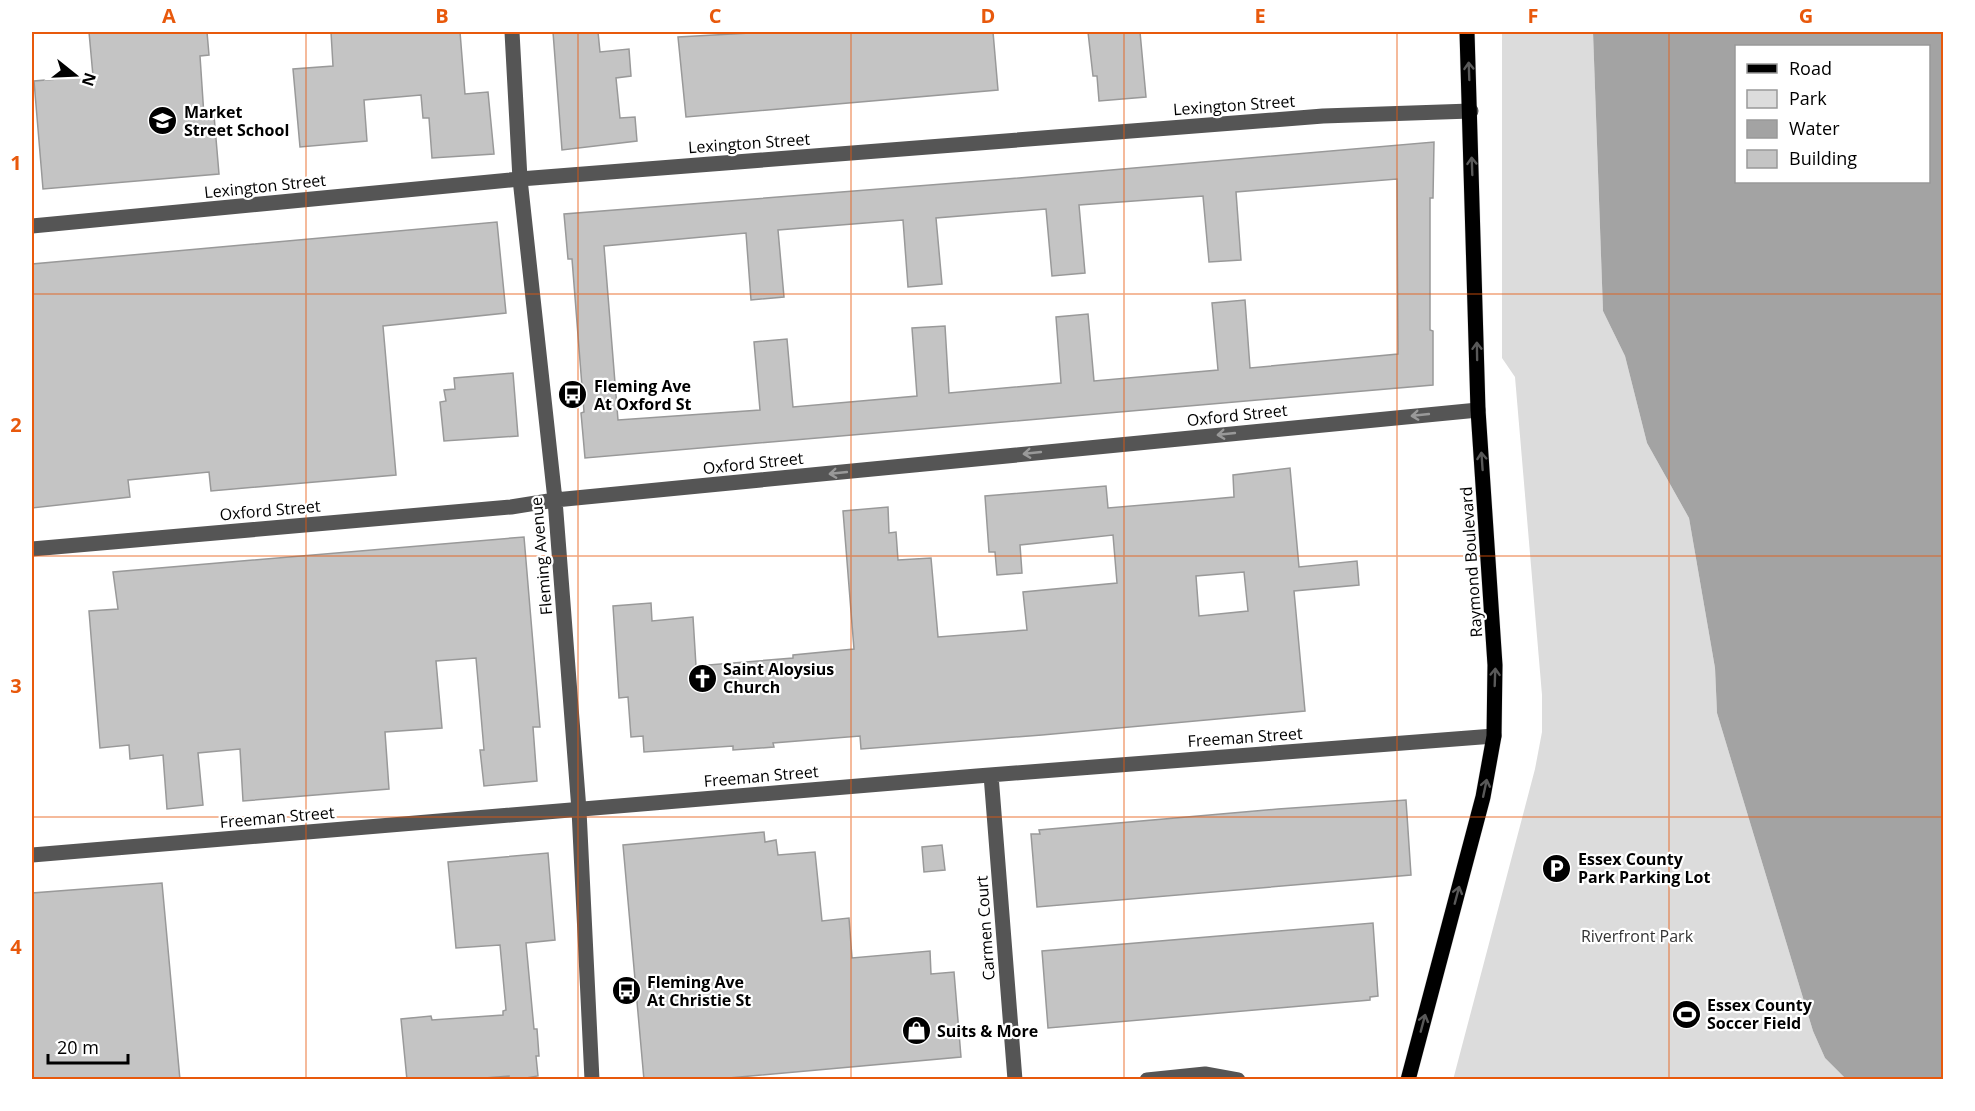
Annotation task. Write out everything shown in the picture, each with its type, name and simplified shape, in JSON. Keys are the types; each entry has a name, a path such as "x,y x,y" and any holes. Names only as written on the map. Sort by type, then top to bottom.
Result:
{"main road":[{"name":"Raymond Boulevard","path":"1408,1080 1483,797 1494,736 1495,665 1478,410 1467,32"}],"street":[{"name":"Fleming Avenue","path":"512,32 520,179 555,500 579,810 592,1080"},
{"name":"Lexington Street","path":"32,226 520,179 1323,116 1471,111"},
{"name":"Oxford Street","path":"32,549 511,507 555,500 1478,410"},
{"name":"Freeman Street","path":"32,855 991,775 1494,736"},
{"name":"Carmen Court","path":"991,775 1015,1080"},
{"path":"1147,1080 1205,1074 1238,1080"}],"green space":[{"name":"Riverfront Park","path":"1502,32 1593,32 1603,311 1625,356 1647,443 1689,518 1715,668 1717,713 1813,1031 1825,1058 1846,1079 1453,1080 1535,769 1542,732 1542,695 1515,377 1502,358"}],"water":[{"path":"1593,32 1943,32 1943,1079 1846,1079 1825,1058 1813,1031 1717,713 1715,668 1689,518 1647,443 1625,356 1603,311"}],"building":[{"path":"89,32 207,32 209,55 200,56 204,116 214,115 219,174 43,189 34,81 93,76"},
{"path":"331,32 460,32 465,94 488,92 494,154 432,158 429,118 423,118 421,95 364,100 367,141 300,147 293,69 333,66"},
{"path":"553,32 598,32 600,52 629,49 631,76 616,78 620,118 635,117 637,141 562,150"},
{"path":"768,32 993,32 998,90 686,117 678,37"},
{"path":"1088,32 1140,32 1146,97 1099,101 1097,76 1093,76"},
{"path":"1434,142 1433,198 1430,198 1430,330 1433,331 1433,385 585,458 581,413 584,412 572,259 568,259 564,214","holes":["1397,179 1398,354 1250,368 1245,300 1212,303 1218,370 1094,381 1088,314 1056,317 1061,383 949,393 945,326 912,328 917,396 793,407 787,339 754,342 760,410 618,420 604,246 746,233 751,300 784,297 778,230 903,220 908,287 942,284 936,218 1046,209 1052,276 1085,273 1079,205 1203,196 1209,262 1241,260 1236,192"]},
{"path":"497,222 506,313 383,326 396,475 211,491 209,472 128,480 130,497 32,508 32,264"},
{"path":"513,373 518,436 444,441 440,402 446,401 444,390 455,389 454,378"},
{"path":"1290,468 1299,567 1357,561 1359,585 1294,591 1305,711 861,749 860,736 773,743 774,747 733,750 733,746 644,752 643,736 631,737 628,697 619,698 613,606 651,603 652,621 693,617 696,666 793,658 793,655 854,649 843,511 888,507 889,533 896,532 898,560 931,558 938,637 1027,630 1023,592 1117,583 1113,535 1020,545 1022,573 997,575 995,552 989,552 985,496 1106,486 1108,508 1234,497 1233,475","holes":["1244,572 1248,611 1199,616 1196,576"]},
{"path":"524,537 540,727 533,727 537,781 484,786 480,750 484,750 476,658 436,661 442,728 385,732 389,789 243,801 240,749 198,753 203,805 167,809 163,755 130,759 129,745 100,748 89,611 118,609 113,572"},
{"path":"1406,800 1411,875 1037,907 1031,834 1040,834 1039,830"},
{"path":"764,832 765,842 776,840 778,855 815,852 822,921 849,918 852,958 930,951 931,974 954,972 961,1057 707,1080 644,1080 623,845"},
{"path":"942,845 945,870 924,872 922,847"},
{"path":"548,853 555,940 526,943 534,1029 537,1029 538,1076 514,1080 509,1080 509,1076 459,1080 407,1080 401,1019 431,1016 432,1020 503,1015 503,1011 506,1010 500,945 456,948 448,862"},
{"path":"162,883 180,1080 32,1080 32,893"},
{"path":"1373,923 1378,996 1370,997 1370,1000 1048,1028 1042,951"}],"place":[{"name":"Market Street School","path":"163,121"},
{"name":"Fleming Ave At Oxford St","path":"573,395"},
{"name":"Saint Aloysius Church","path":"702,678"},
{"name":"Essex County Park Parking Lot","path":"1557,868"},
{"name":"Fleming Ave At Christie St","path":"626,991"},
{"name":"Essex County Soccer Field","path":"1686,1014"},
{"name":"Suits & More","path":"916,1031"}]}
